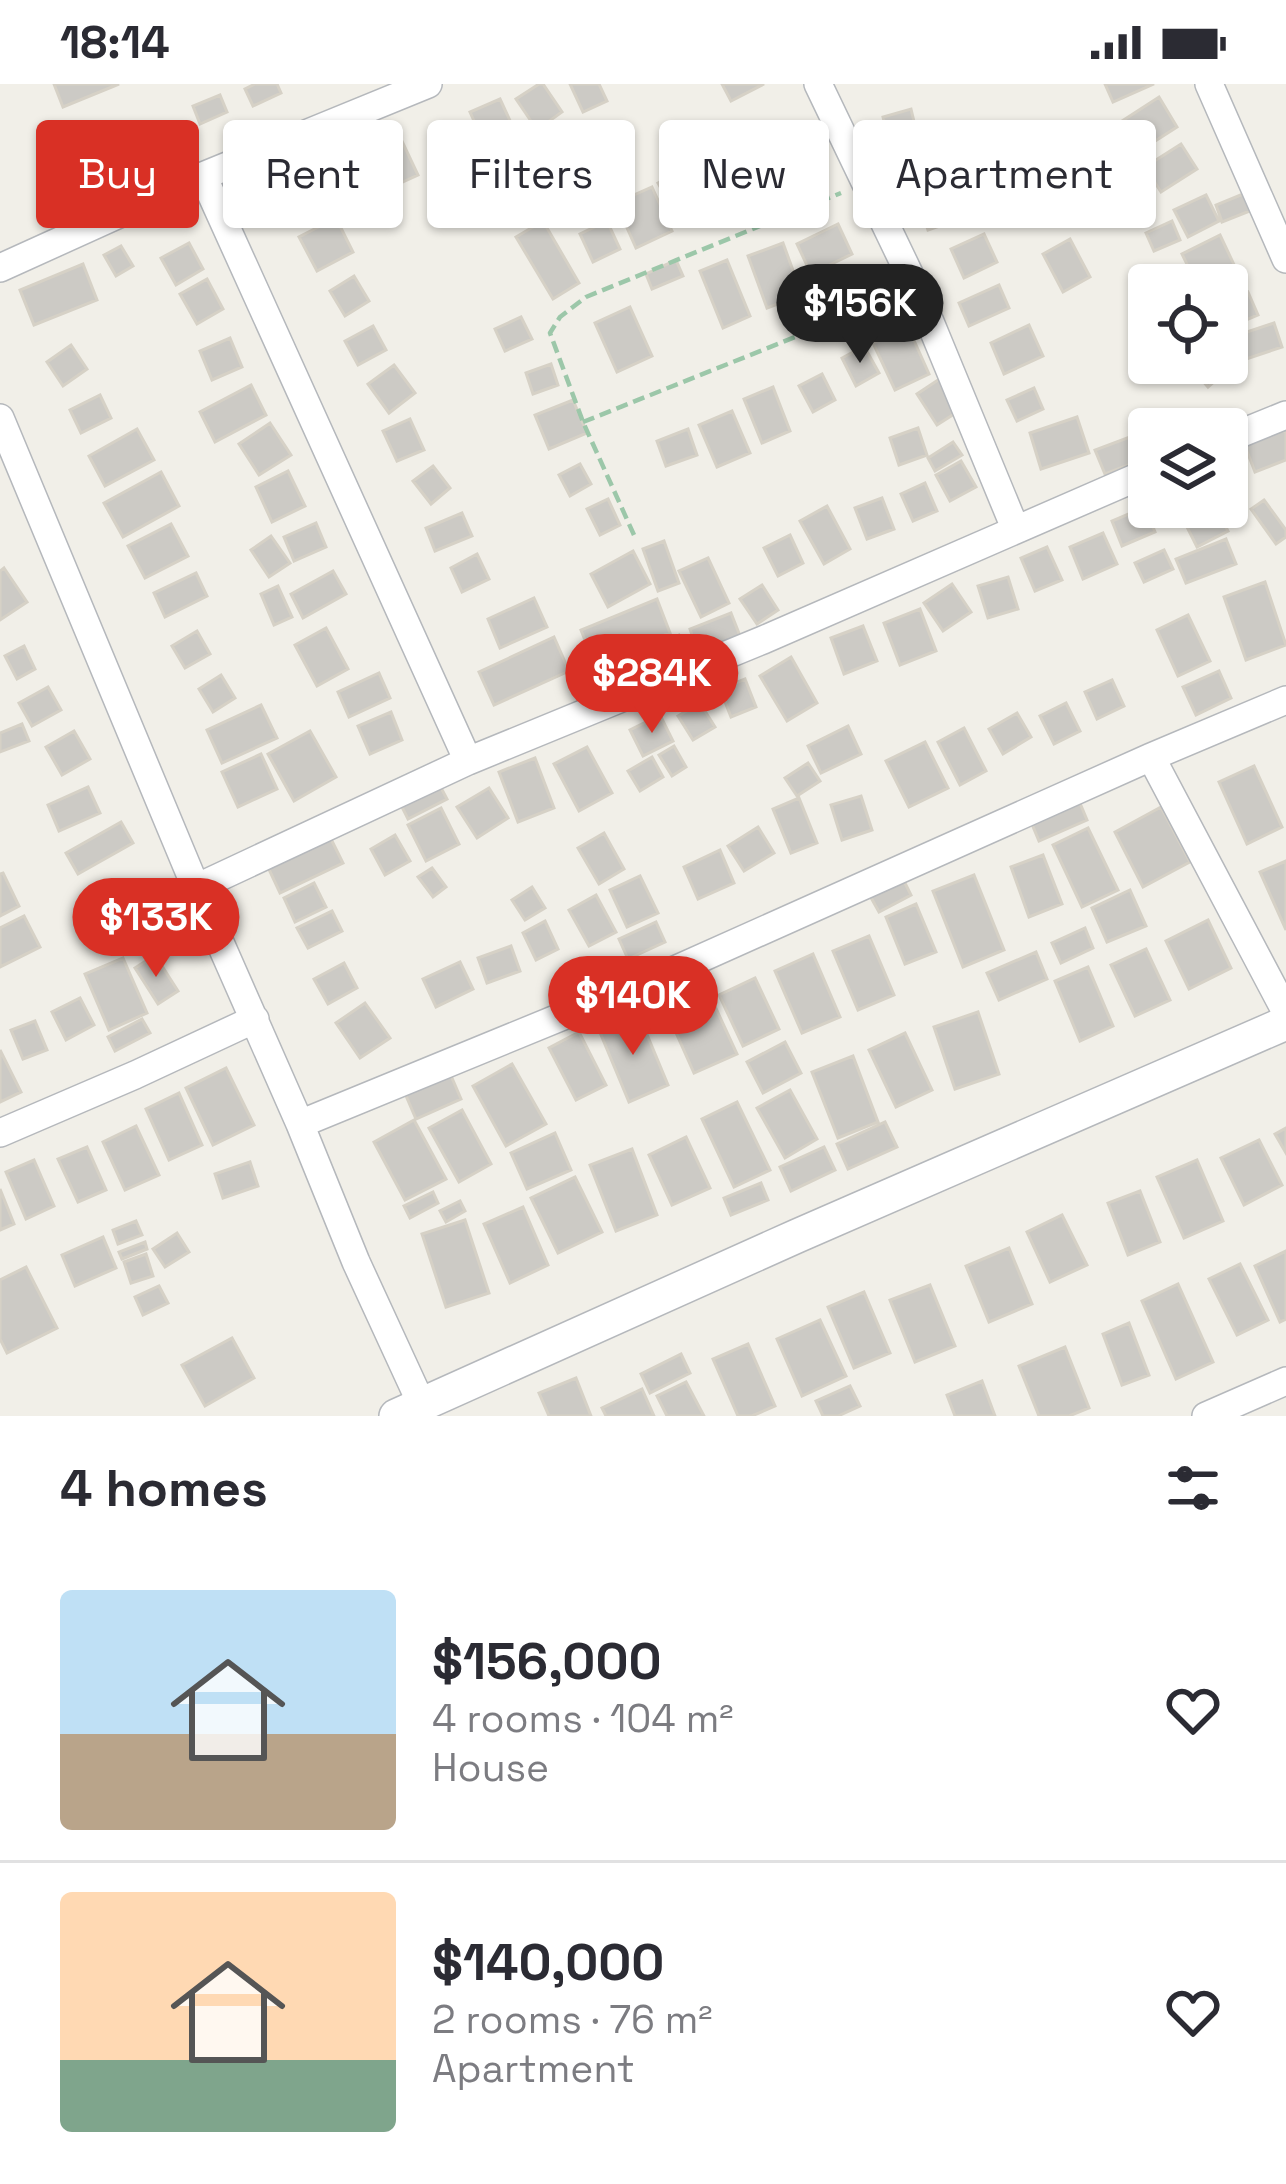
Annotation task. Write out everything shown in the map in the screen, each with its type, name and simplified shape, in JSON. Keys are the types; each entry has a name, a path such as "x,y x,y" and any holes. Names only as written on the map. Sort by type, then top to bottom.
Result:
{"street":[{"path":"0,268 203,176 428,84"},
{"path":"818,84 853,156"},
{"path":"1209,84 1286,259"},
{"path":"203,176 468,761"},
{"path":"887,228 1015,528"},
{"path":"1248,430 1286,415"},
{"path":"0,418 300,1124 409,1410 1286,1023"},
{"path":"196,888 468,761 763,640 1128,481"},
{"path":"300,1124 668,973 1286,700"},
{"path":"1150,757 1286,1012"},
{"path":"0,1133 255,1019"},
{"path":"1205,1416 1286,1381"}],"path":[{"path":"634,535 583,422 550,333 560,317 586,296 853,188"},
{"path":"583,422 916,288"}],"building":[{"path":"54,84 119,84 63,107"},
{"path":"277,84 281,93 253,106 245,89"},
{"path":"543,84 562,112 551,120 530,120 516,99"},
{"path":"570,84 599,84 607,101 583,112"},
{"path":"722,84 764,84 731,101"},
{"path":"1105,84 1154,84 1113,102"},
{"path":"220,95 227,112 200,124 193,106"},
{"path":"1159,97 1177,127 1156,140 1156,120 1124,120"},
{"path":"500,99 510,120 474,120 470,112"},
{"path":"911,109 914,120 884,120"},
{"path":"403,143 418,175 403,182"},
{"path":"1181,144 1197,169 1161,192 1156,184 1156,160"},
{"path":"652,187 659,202 659,228 672,231 636,248 627,228 635,228 635,195"},
{"path":"1243,194 1250,211 1222,222 1216,205"},
{"path":"1206,195 1219,221 1188,237 1174,210"},
{"path":"1172,221 1180,240 1154,251 1146,233"},
{"path":"838,224 852,254 811,274 797,244"},
{"path":"317,228 341,228 353,252 317,271 299,237"},
{"path":"531,228 547,228 579,283 553,299 516,237"},
{"path":"610,228 620,249 593,262 580,234"},
{"path":"984,234 997,262 964,278 951,249"},
{"path":"1220,235 1234,264 1187,264 1182,254"},
{"path":"1070,239 1090,277 1063,292 1043,254"},
{"path":"189,243 203,269 176,285 161,258"},
{"path":"783,243 802,295 767,308 748,256"},
{"path":"121,246 133,266 116,276 104,255"},
{"path":"676,260 683,276 652,289 646,274"},
{"path":"727,260 750,316 723,328 700,271"},
{"path":"83,264 97,300 34,325 20,290"},
{"path":"354,276 369,301 345,316 330,291"},
{"path":"207,279 223,309 197,324 180,294"},
{"path":"999,285 1009,308 969,326 959,303"},
{"path":"1248,292 1258,315 1248,319"},
{"path":"630,307 652,356 617,372 595,323"},
{"path":"521,317 532,339 505,351 495,329"},
{"path":"1274,323 1282,347 1248,358 1248,332"},
{"path":"1029,325 1043,356 1004,374 991,343"},
{"path":"373,326 386,350 358,365 345,341"},
{"path":"908,327 929,374 895,390 873,343"},
{"path":"230,338 242,367 212,380 200,351"},
{"path":"71,345 87,369 63,386 47,362"},
{"path":"864,346 879,373 856,386 842,358"},
{"path":"551,364 558,385 533,394 526,373"},
{"path":"394,365 415,393 389,413 368,384"},
{"path":"822,374 835,400 813,412 799,386"},
{"path":"941,378 962,409 937,425 917,394"},
{"path":"251,385 266,415 215,442 200,412"},
{"path":"773,387 790,431 762,443 744,399"},
{"path":"1034,388 1043,409 1017,421 1007,400"},
{"path":"100,395 111,418 81,433 70,410"},
{"path":"573,400 587,433 549,449 535,415"},
{"path":"732,411 750,453 717,467 699,425"},
{"path":"1077,417 1089,453 1041,469 1030,433"},
{"path":"410,419 424,450 397,461 383,431"},
{"path":"270,423 291,455 259,475 239,444"},
{"path":"918,428 927,455 899,465 890,438"},
{"path":"137,429 154,460 105,486 89,456"},
{"path":"688,429 697,455 666,466 657,441"},
{"path":"1286,430 1286,460 1255,472 1248,445"},
{"path":"1128,438 1128,465 1105,474 1095,450"},
{"path":"953,442 962,455 935,471 928,458"},
{"path":"961,461 976,487 950,501 936,475"},
{"path":"580,464 591,484 570,496 559,475"},
{"path":"433,466 450,488 431,504 413,481"},
{"path":"288,471 305,506 272,522 256,487"},
{"path":"161,472 179,506 123,537 104,503"},
{"path":"925,483 937,511 913,521 901,494"},
{"path":"882,498 894,529 867,539 855,508"},
{"path":"608,499 620,525 600,535 587,509"},
{"path":"1264,500 1286,530 1286,537 1276,544 1251,509"},
{"path":"827,506 850,549 824,564 800,521"},
{"path":"462,513 472,536 435,551 426,528"},
{"path":"1128,514 1128,528 1153,528 1155,532 1122,546 1112,521"},
{"path":"316,523 326,547 294,561 284,537"},
{"path":"171,524 188,556 145,578 128,546"},
{"path":"1188,528 1226,528 1228,531 1197,547"},
{"path":"1103,533 1117,564 1083,579 1070,547"},
{"path":"790,535 803,563 778,576 764,548"},
{"path":"271,536 290,563 269,577 251,550"},
{"path":"1226,539 1236,564 1186,583 1176,559"},
{"path":"664,541 679,583 658,591 643,549"},
{"path":"1047,547 1062,580 1035,591 1021,558"},
{"path":"1164,550 1173,569 1144,582 1135,563"},
{"path":"633,551 650,584 608,607 591,574"},
{"path":"477,554 489,579 462,592 451,568"},
{"path":"708,558 729,603 701,617 679,571"},
{"path":"4,568 27,602 0,620 0,571"},
{"path":"333,571 346,594 303,618 291,594"},
{"path":"196,573 207,596 165,617 154,593"},
{"path":"1008,577 1018,609 988,618 978,586"},
{"path":"1265,582 1286,645 1246,660 1224,597"},
{"path":"952,584 971,612 943,631 924,603"},
{"path":"762,585 778,610 757,624 740,599"},
{"path":"278,586 292,617 274,625 261,594"},
{"path":"534,598 547,627 500,648 488,619"},
{"path":"657,599 670,633 594,663 581,630"},
{"path":"920,609 936,651 900,665 884,623"},
{"path":"731,613 740,636 698,652 690,629"},
{"path":"1188,615 1210,661 1178,676 1157,630"},
{"path":"863,626 877,661 844,674 831,638"},
{"path":"326,628 348,669 317,686 295,645"},
{"path":"197,631 210,654 185,668 172,646"},
{"path":"679,635 689,656 603,700 592,679"},
{"path":"554,637 569,671 494,705 479,672"},
{"path":"24,646 35,669 17,679 5,656"},
{"path":"791,657 817,703 787,721 760,676"},
{"path":"1219,671 1231,698 1196,715 1183,687"},
{"path":"379,673 390,698 349,717 338,692"},
{"path":"221,675 235,698 213,712 199,689"},
{"path":"745,679 756,707 731,717 720,689"},
{"path":"1112,680 1124,706 1097,719 1085,692"},
{"path":"48,687 61,710 32,726 19,703"},
{"path":"700,703 715,727 693,740 678,716"},
{"path":"1066,703 1080,731 1054,744 1040,716"},
{"path":"261,705 277,738 222,763 207,730"},
{"path":"391,712 402,740 370,754 358,726"},
{"path":"1017,713 1031,737 1003,754 989,729"},
{"path":"660,715 673,741 643,756 630,730"},
{"path":"22,724 29,741 0,752 0,733"},
{"path":"848,726 861,754 821,773 808,746"},
{"path":"964,728 986,771 960,785 938,742"},
{"path":"74,731 90,759 62,775 46,747"},
{"path":"310,731 336,777 294,801 268,754"},
{"path":"925,742 948,788 909,807 886,761"},
{"path":"674,746 686,767 672,776 659,755"},
{"path":"587,747 612,793 579,811 554,764"},
{"path":"261,754 277,789 238,807 222,772"},
{"path":"652,757 663,777 640,791 628,771"},
{"path":"535,758 554,808 518,822 499,772"},
{"path":"808,763 820,781 797,796 785,778"},
{"path":"1254,766 1282,827 1247,844 1219,782"},
{"path":"438,782 447,799 408,819 399,801"},
{"path":"88,787 100,813 59,831 48,805"},
{"path":"489,788 508,818 477,838 457,807"},
{"path":"861,796 872,830 842,840 831,805"},
{"path":"1077,796 1087,820 1039,841 1029,817"},
{"path":"799,798 817,843 791,853 773,809"},
{"path":"1161,807 1190,862 1143,887 1115,832"},
{"path":"441,808 459,844 426,861 408,825"},
{"path":"121,822 133,843 78,874 66,853"},
{"path":"758,827 774,853 744,871 728,846"},
{"path":"1088,828 1118,890 1082,907 1053,845"},
{"path":"328,833 343,863 280,893 266,863"},
{"path":"604,833 624,869 599,884 578,848"},
{"path":"395,835 410,861 385,875 371,849"},
{"path":"720,850 734,883 698,899 684,867"},
{"path":"1043,855 1062,904 1029,917 1011,867"},
{"path":"1286,861 1286,930 1260,872"},
{"path":"432,868 446,887 433,897 418,877"},
{"path":"0,874 19,906 0,916"},
{"path":"974,875 1004,950 963,967 933,891"},
{"path":"640,876 658,913 627,927 610,890"},
{"path":"902,877 911,895 879,912 869,894"},
{"path":"126,880 137,901 111,914 101,892"},
{"path":"314,883 326,907 295,922 284,898"},
{"path":"532,887 545,908 525,920 512,900"},
{"path":"1130,890 1146,926 1107,942 1092,908"},
{"path":"596,895 616,932 589,946 569,910"},
{"path":"916,904 936,952 905,964 886,917"},
{"path":"332,911 342,931 308,948 297,928"},
{"path":"24,916 40,947 0,967 0,928"},
{"path":"1208,920 1231,968 1189,989 1166,941"},
{"path":"545,921 558,949 536,960 523,933"},
{"path":"656,922 665,942 628,959 619,939"},
{"path":"1085,928 1093,948 1061,963 1052,943"},
{"path":"869,936 894,995 858,1010 833,951"},
{"path":"511,946 520,971 487,983 478,958"},
{"path":"1146,949 1170,1000 1135,1016 1111,965"},
{"path":"1036,952 1047,979 999,1000 987,973"},
{"path":"813,954 840,1017 802,1033 775,971"},
{"path":"155,955 178,991 158,1004 135,968"},
{"path":"123,958 147,1013 109,1030 85,974"},
{"path":"460,962 473,989 436,1007 423,979"},
{"path":"344,963 357,988 328,1004 314,979"},
{"path":"1088,967 1113,1026 1080,1041 1055,981"},
{"path":"755,978 779,1029 743,1046 719,995"},
{"path":"707,989 737,1054 694,1073 665,1008"},
{"path":"80,998 94,1025 66,1040 52,1012"},
{"path":"365,1003 390,1038 360,1058 336,1023"},
{"path":"978,1012 999,1074 955,1089 934,1027"},
{"path":"638,1013 668,1085 629,1102 599,1030"},
{"path":"142,1019 150,1033 115,1051 108,1037"},
{"path":"35,1021 47,1050 23,1059 11,1030"},
{"path":"579,1032 606,1085 576,1100 549,1048"},
{"path":"905,1033 932,1090 896,1107 869,1050"},
{"path":"785,1042 801,1073 763,1093 747,1062"},
{"path":"0,1050 21,1092 0,1102"},
{"path":"853,1056 878,1122 838,1138 812,1072"},
{"path":"512,1064 546,1124 506,1146 473,1086"},
{"path":"226,1068 254,1125 213,1145 186,1088"},
{"path":"449,1071 461,1099 416,1119 404,1091"},
{"path":"790,1090 817,1139 785,1158 757,1108"},
{"path":"179,1093 202,1145 169,1160 146,1109"},
{"path":"737,1102 770,1170 734,1187 702,1119"},
{"path":"462,1110 491,1164 459,1182 429,1128"},
{"path":"414,1120 446,1179 405,1200 374,1142"},
{"path":"885,1122 897,1147 848,1169 837,1144"},
{"path":"136,1126 159,1175 125,1190 103,1142"},
{"path":"1286,1128 1286,1153 1275,1134"},
{"path":"555,1133 571,1170 527,1189 511,1153"},
{"path":"686,1137 710,1188 672,1205 649,1155"},
{"path":"1259,1140 1282,1185 1244,1205 1221,1158"},
{"path":"87,1147 106,1190 78,1202 58,1159"},
{"path":"824,1147 835,1170 791,1191 780,1167"},
{"path":"632,1149 657,1215 616,1231 590,1165"},
{"path":"34,1160 54,1206 26,1219 6,1172"},
{"path":"1197,1160 1223,1221 1184,1238 1157,1177"},
{"path":"250,1162 258,1186 223,1198 215,1174"},
{"path":"575,1177 602,1232 558,1253 531,1198"},
{"path":"761,1183 768,1200 731,1215 724,1198"},
{"path":"0,1189 14,1224 0,1230"},
{"path":"1140,1191 1160,1242 1128,1255 1108,1203"},
{"path":"433,1192 438,1203 410,1218 404,1206"},
{"path":"460,1201 465,1211 446,1222 440,1211"},
{"path":"523,1207 548,1265 510,1283 484,1224"},
{"path":"1062,1215 1087,1265 1050,1282 1027,1232"},
{"path":"465,1220 489,1293 446,1307 422,1234"},
{"path":"136,1221 142,1235 118,1244 113,1230"},
{"path":"177,1233 189,1252 165,1267 153,1249"},
{"path":"103,1237 116,1268 75,1286 62,1255"},
{"path":"145,1242 147,1249 122,1259 119,1252"},
{"path":"1009,1248 1032,1304 989,1322 966,1266"},
{"path":"1286,1251 1286,1319 1280,1322 1255,1266"},
{"path":"146,1254 153,1276 131,1283 124,1262"},
{"path":"1240,1264 1268,1320 1237,1335 1209,1279"},
{"path":"26,1267 57,1328 7,1353 0,1339 0,1280"},
{"path":"1178,1284 1213,1362 1176,1379 1142,1301"},
{"path":"930,1285 955,1346 915,1362 890,1300"},
{"path":"159,1286 168,1303 143,1315 135,1297"},
{"path":"864,1292 890,1353 854,1368 828,1307"},
{"path":"820,1320 846,1376 802,1396 777,1339"},
{"path":"1129,1323 1149,1375 1122,1385 1103,1334"},
{"path":"232,1338 254,1378 205,1406 182,1365"},
{"path":"748,1344 775,1406 752,1416 738,1416 713,1359"},
{"path":"1065,1347 1089,1408 1069,1416 1039,1416 1019,1366"},
{"path":"681,1354 690,1373 650,1393 641,1374"},
{"path":"576,1378 591,1416 549,1416 539,1393"},
{"path":"982,1381 995,1416 955,1416 947,1395"},
{"path":"686,1382 704,1416 667,1416 657,1396"},
{"path":"850,1386 860,1406 838,1416 823,1416 816,1401"},
{"path":"642,1389 654,1416 606,1416 602,1408"}]}
